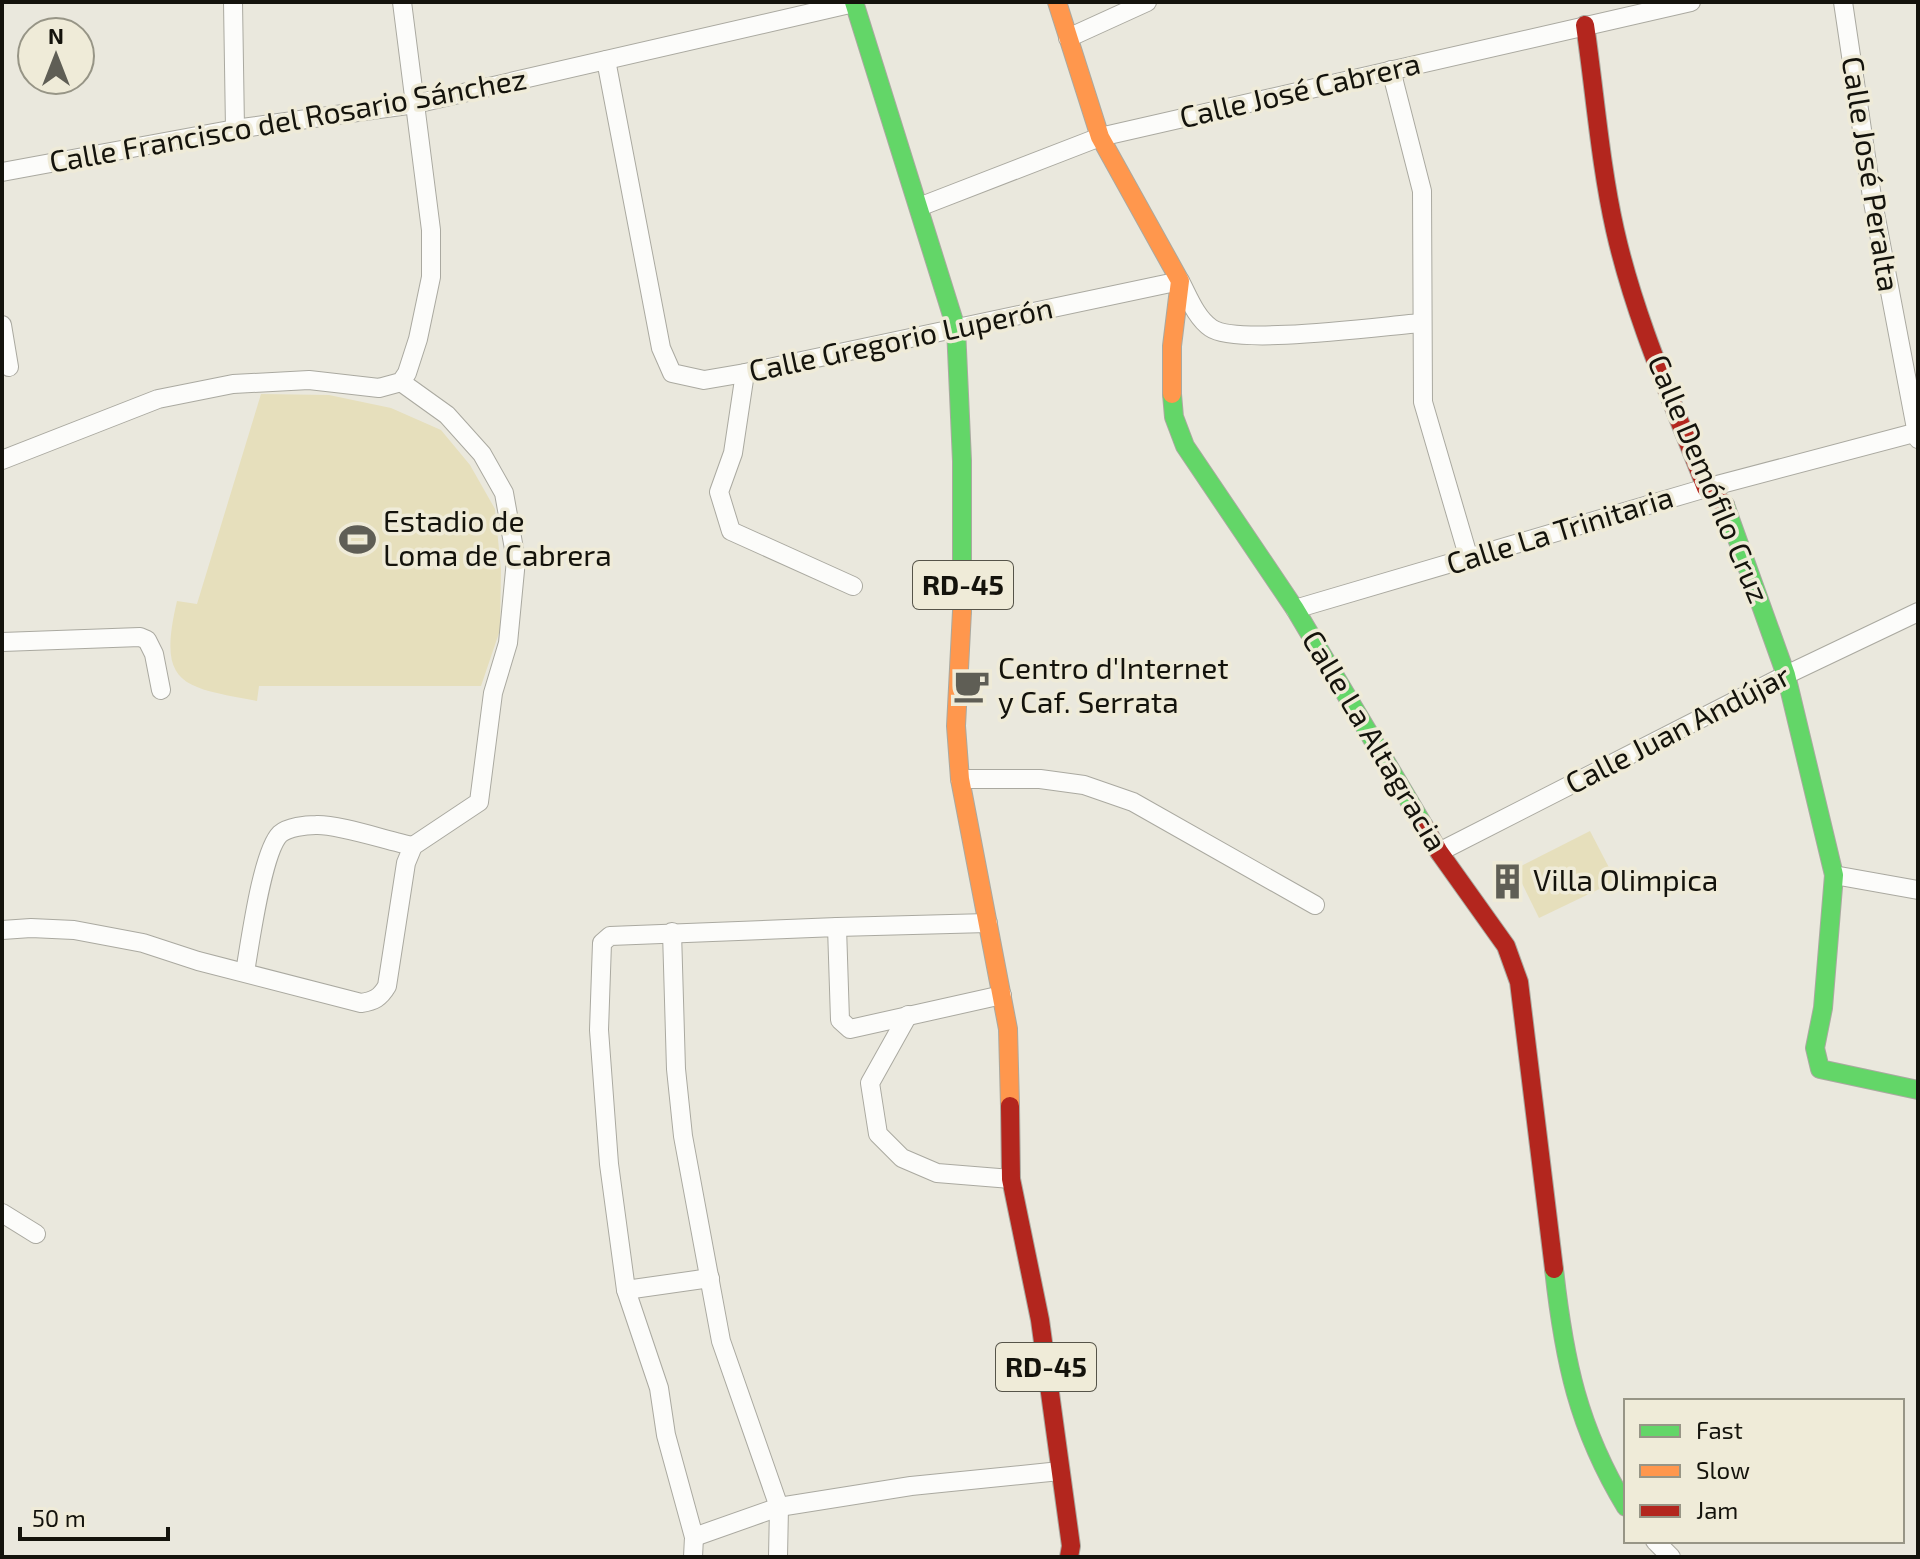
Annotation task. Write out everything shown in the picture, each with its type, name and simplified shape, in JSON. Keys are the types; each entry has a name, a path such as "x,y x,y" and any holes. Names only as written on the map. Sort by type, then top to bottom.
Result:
{"street":[{"path":"233,2 235,129"},
{"path":"2,460 158,399 233,384 309,380 379,388 401,382 418,339 431,277 431,230 402,2"},
{"path":"1057,2 1100,137 1180,281 1211,328 1229,335 1257,336 1421,323"},
{"path":"1068,38 1147,2"},
{"name":"Calle José Cabrera","path":"919,207 1100,137 1691,2"},
{"name":"Calle José Peralta","path":"1843,2 1874,211 1917,435"},
{"name":"Calle Francisco del Rosario Sánchez","path":"2,172 235,129 415,104 854,3"},
{"name":"RD-45","path":"854,3 956,328 964,574 956,726 960,779 1008,1029 1011,1179 1040,1320 1071,1546 1069,1557"},
{"name":"Calle Demófilo Cruz","path":"1585,25 1615,229 1645,328 1706,488 1725,504 1786,675 1834,875 1823,1008 1815,1048 1820,1069 1918,1090"},
{"name":"Calle Gregorio Luperón","path":"606,60 661,348 672,373 704,380 745,373 1180,281"},
{"path":"1391,70 1422,191 1423,402 1469,559"},
{"name":"Calle La Altagracia","path":"1180,281 1171,385 1174,417 1185,446 1295,609 1439,852 1506,946 1519,982 1525,1015 1563,1345 1587,1437 1604,1475 1624,1504"},
{"path":"2,325 9,367"},
{"path":"745,373 733,453 719,492 731,531 853,586"},
{"path":"2,930 74,930 143,943 198,961 361,1003 375,1000 387,986 406,863 413,846 479,802 493,693 508,643 516,560 504,493 482,454 447,415 401,382"},
{"name":"Calle La Trinitaria","path":"1295,609 1706,488 1917,435"},
{"name":"Calle Juan Andújar","path":"1439,852 1786,675 1918,612"},
{"path":"2,642 140,637 147,640 154,654 161,690"},
{"path":"960,779 1040,779 1084,785 1133,802 1315,905"},
{"path":"245,972 259,897 272,850 281,834 294,828 318,825 413,846"},
{"path":"1834,875 1918,890"},
{"path":"693,1557 694,1537 666,1435 659,1388 626,1290 608,1149 599,1030 602,943 610,936 672,932 988,923"},
{"path":"837,927 840,1020 850,1029 1002,995"},
{"path":"672,932 680,1109 721,1341 779,1507 778,1557"},
{"path":"908,1015 870,1083 878,1134 902,1158 937,1173 1011,1179"},
{"path":"2,1213 36,1234"},
{"path":"626,1290 710,1278"},
{"path":"694,1537 779,1507 911,1486 1060,1471"}],"shaded area":[{"name":"Estadio de Loma de Cabrera","path":"261,394 329,395 391,408 441,430 470,465 495,509 501,570 500,630 481,686 259,686 257,701 193,686 181,678 171,651 177,601 197,604"},
{"path":"1590,831 1616,881 1539,918 1515,869"}],"traffic: fast":[{"path":"854,2 956,328 962,461 962,611"},
{"path":"1172,394 1174,417 1185,446 1295,609 1424,826"},
{"path":"1725,505 1786,675 1834,875 1823,1008 1815,1048 1820,1069 1918,1090"},
{"path":"1554,1269 1563,1333 1576,1392 1596,1449 1624,1503"}],"traffic: slow":[{"path":"1057,2 1100,137 1180,281 1172,346 1172,394"},
{"path":"962,611 956,726 960,779 1008,1029 1010,1106"}],"traffic: jam":[{"path":"1585,25 1605,179 1623,263 1656,360 1706,488 1725,505"},
{"path":"1424,826 1506,946 1519,982 1554,1269"},
{"path":"1010,1106 1011,1179 1040,1320 1071,1546 1069,1557"}],"place":[{"name":"Estadio de Loma de Cabrera","path":"357,539"},
{"name":"Centro d'Internet y Caf. Serrata","path":"972,686"},
{"name":"Villa Olimpica","path":"1507,881"}]}
